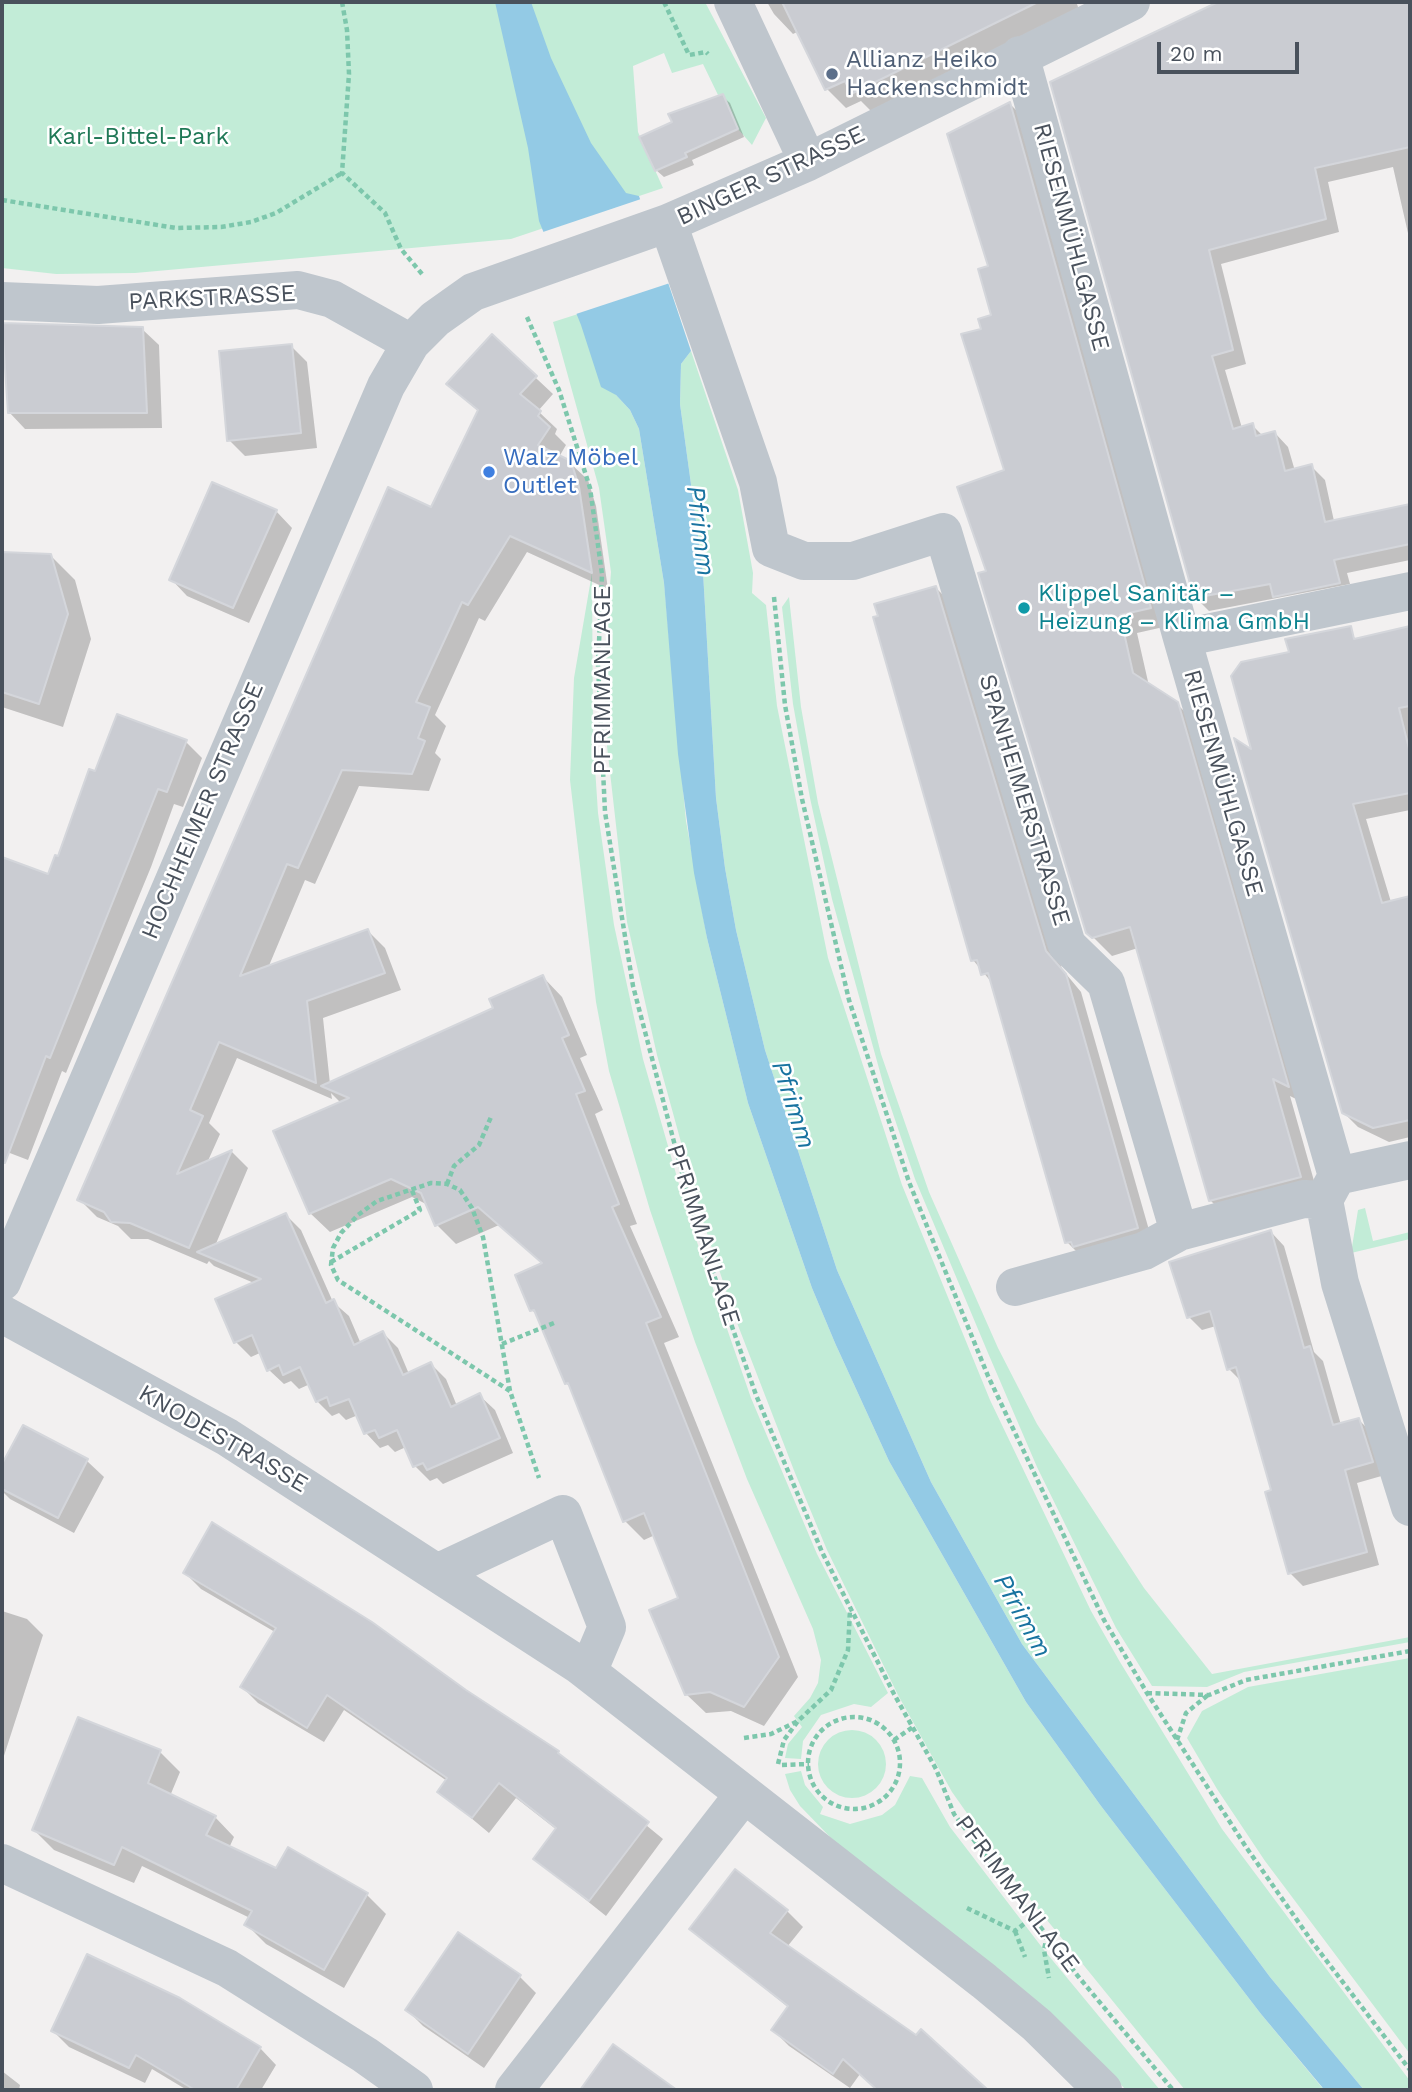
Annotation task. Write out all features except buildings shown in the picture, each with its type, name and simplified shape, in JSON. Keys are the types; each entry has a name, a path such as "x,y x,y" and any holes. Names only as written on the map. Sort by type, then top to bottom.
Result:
{"street":[{"path":"733,2 808,162"},
{"name":"BINGER STRASSE","path":"411,343 450,306 473,292 665,224 808,162 1131,2"},
{"name":"RIESENMÜHLGASSE","path":"1020,55 1331,1188 1340,1283 1410,1507"},
{"path":"665,224 758,482 771,548"},
{"name":"PARKSTRASSE","path":"2,301 98,305 298,290 332,299 411,343"},
{"name":"HOCHHEIMER STRASSE","path":"2,1282 386,386 411,343"},
{"name":"SPANHEIMERSTRASSE","path":"771,548 804,561 853,561 943,532 1067,945 1106,983 1180,1232"},
{"path":"1182,638 1410,591"},
{"path":"1015,1287 1144,1251 1180,1232 1304,1199 1410,1160"},
{"name":"KNODESTRASSE","path":"2,1314 227,1437 439,1572 588,1672 744,1794"},
{"path":"439,1572 563,1514 607,1627 588,1672"},
{"path":"514,2090 744,1794 1037,2025 1102,2090"},
{"path":"2,1863 227,1968 365,2055 414,2090"}],"path":[{"path":"342,2 347,30 349,74 342,173"},
{"path":"664,2 689,55"},
{"path":"2,200 176,228 221,227 251,222 276,212 342,173"},
{"path":"342,173 385,213 401,249 450,306"},
{"name":"PFRIMMANLAGE","path":"523,274 590,488 602,574 598,665 605,812 632,986 694,1218 756,1395 822,1552 936,1769 954,1814 1077,1975 1172,2090"},
{"path":"771,548 785,705 802,799 836,952 909,1182 988,1376 1104,1620 1147,1693 1291,1911 1410,2070"},
{"path":"447,1184 454,1166 479,1145 491,1117"},
{"path":"510,1391 338,1280 331,1262 333,1248 341,1233 358,1215 377,1201 431,1183 447,1184 460,1190 484,1237 510,1391 522,1434 554,1518"},
{"path":"331,1262 420,1210 411,1188"},
{"path":"502,1344 554,1323"},
{"path":"674,1739 756,1737 798,1721 814,1709 840,1673 848,1650 850,1608"},
{"path":"1177,1740 1186,1713 1209,1695 1246,1680 1410,1651"},
{"path":"1147,1693 1209,1695"},
{"path":"839,1719 867,1719 884,1728 894,1740 900,1766 894,1786 886,1796 864,1809 839,1808 820,1792 809,1763 818,1734 839,1719"},
{"path":"894,1740 913,1727"},
{"path":"778,1766 809,1763"}],"green space":[{"name":"Karl-Bittel-Park","path":"2,2 705,2 766,118 752,145 738,129 723,94 718,95 703,64 672,73 664,53 633,66 638,132 663,188 511,239 135,273 56,274 2,268"},
{"path":"578,314 616,395 630,410 639,429 664,583 686,821 707,938 748,1103 812,1288 835,1343 889,1461 1026,1702 1101,1806 1261,2014 1324,2090 1185,2090 1012,1877 952,1792 898,1695 827,1550 734,1315 701,1215 657,1055 627,922 606,737 604,662 611,572 599,488 553,322"},
{"path":"691,351 738,490 753,573 752,593 766,605 777,706 828,958 902,1185 990,1400 1091,1611 1120,1662 1222,1829 1410,2081 1410,2090 1364,2090 1270,1977 1022,1644 931,1482 837,1270 765,1050 736,930 725,868 716,798 703,572 680,404 681,364"},
{"path":"592,573 593,737 598,813 614,925 643,1059 689,1219 751,1398 817,1554 888,1693 871,1707 854,1704 821,1715 803,1741 801,1759 785,1758 788,1744 802,1727 794,1716 810,1698 818,1683 821,1660 813,1629 747,1479 695,1342 650,1210 609,1071 596,1002 570,780 574,678"},
{"path":"789,597 801,707 818,803 881,1054 929,1192 998,1348 1037,1424 1144,1588 1212,1674 1410,1637 1410,1642 1244,1672 1207,1687 1152,1686 1116,1628 1037,1467 988,1353 915,1179 885,1090 832,899 810,798 793,704 782,607"},
{"path":"1365,1208 1373,1241 1410,1232 1410,1239 1351,1253 1358,1210"},
{"path":"1410,1658 1410,2054 1265,1861 1187,1738 1202,1711 1248,1687"},
{"path":"852,1730 865,1733 876,1740 883,1751 886,1764 883,1777 876,1788 865,1795 852,1798 839,1795 828,1788 821,1777 818,1764 821,1751 828,1740 839,1733"},
{"path":"801,1771 805,1785 823,1807 820,1814 850,1824 882,1815 895,1805 910,1776 922,1778 950,1827 1044,1950 1160,2090 1126,2090 1104,2067 831,1838 800,1806 790,1790 785,1774"}],"water":[{"path":"495,2 531,2 551,58 591,143 626,193 639,196 691,351 681,364 680,404 703,572 716,798 725,868 736,930 765,1050 837,1270 931,1482 1022,1644 1270,1977 1364,2090 1324,2090 1261,2014 1101,1806 1026,1702 889,1461 812,1288 748,1103 707,938 694,873 678,754 664,583 639,429 630,410 616,395 601,387 581,325 539,221 528,148"}],"pier":[{"path":"644,198 673,282 573,315 540,233"}],"place":[{"name":"Allianz Heiko Hackenschmidt","path":"832,74"},
{"name":"Walz Möbel Outlet","path":"489,472"},
{"name":"Klippel Sanitär – Heizung – Klima GmbH","path":"1024,608"}],"water label":[{"name":"Pfrimm","path":"700,531"},
{"name":"Pfrimm","path":"793,1105"},
{"name":"Pfrimm","path":"1022,1616"}]}
